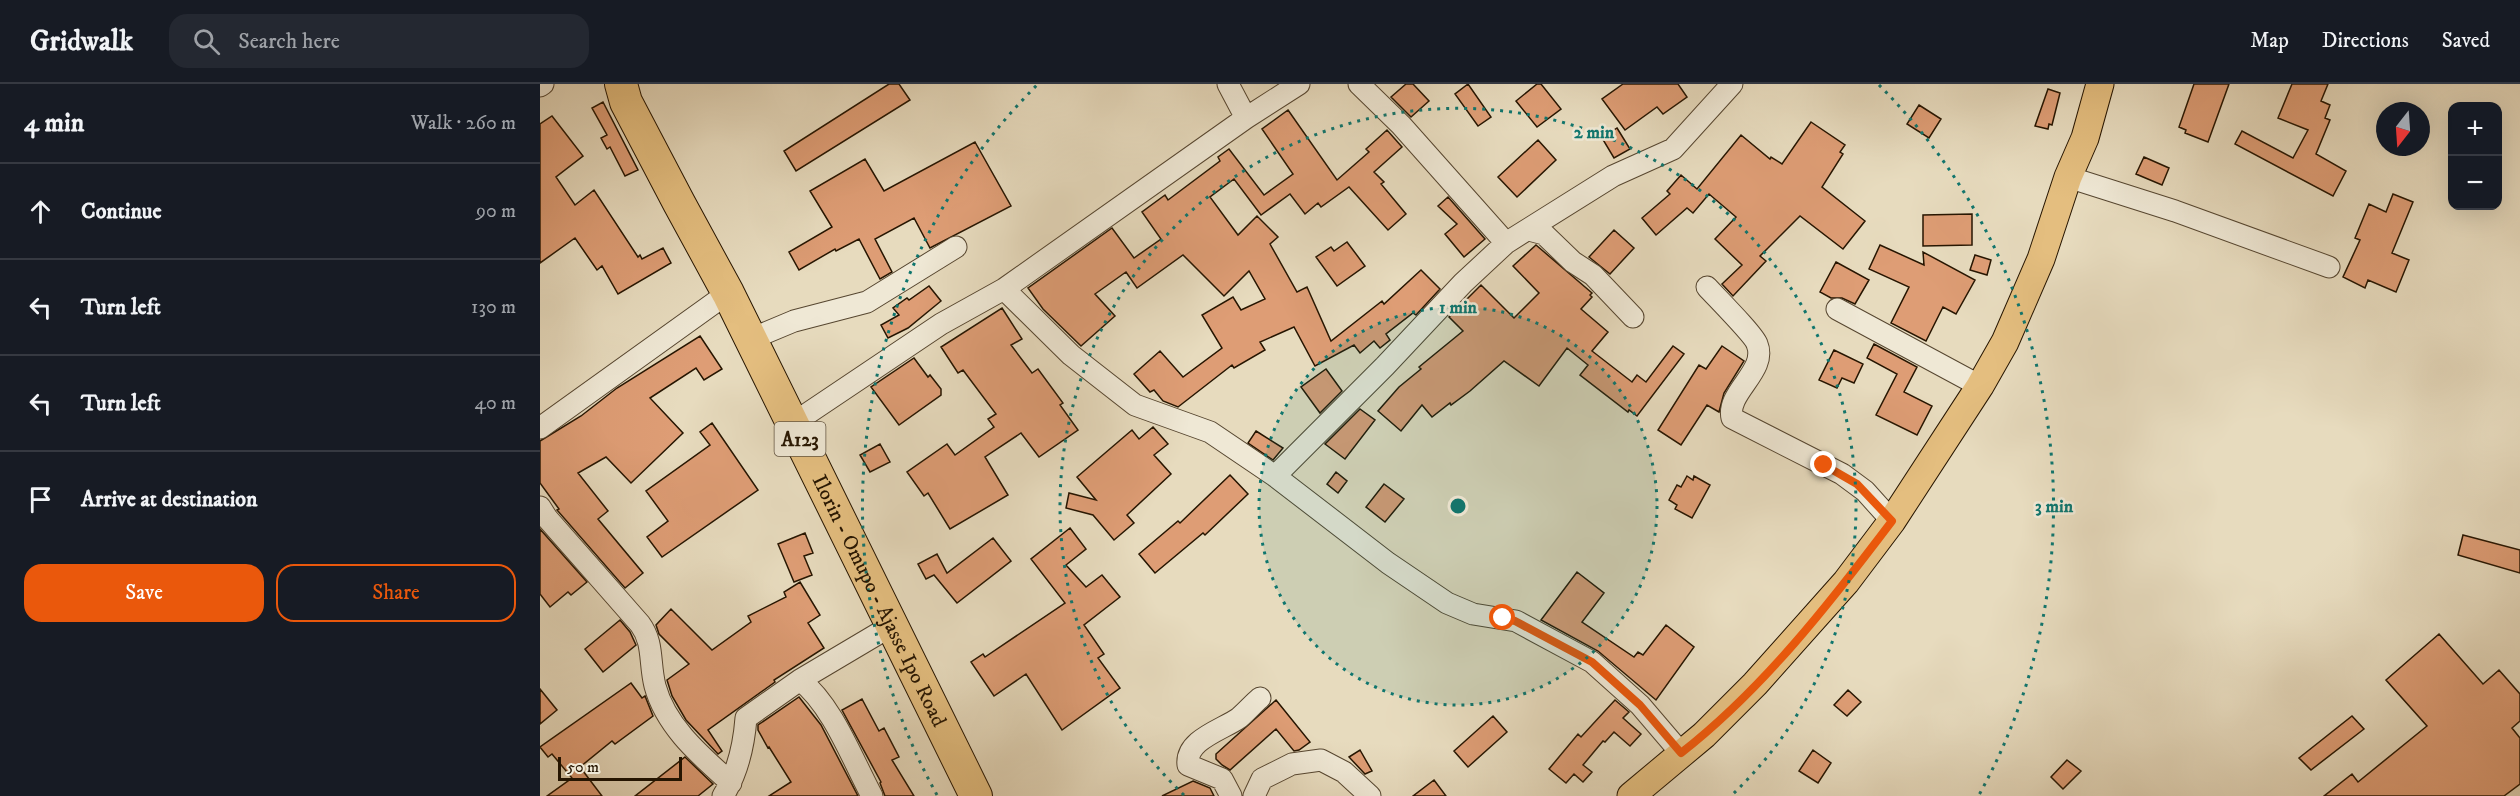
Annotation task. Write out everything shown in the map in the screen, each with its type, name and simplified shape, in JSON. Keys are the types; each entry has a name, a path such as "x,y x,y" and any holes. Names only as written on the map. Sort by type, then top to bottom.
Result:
{"highway":[{"name":"Ilorin - Omupo - Ajasse Ipo Road","path":"621,84 626,102 729,293 976,796"}],"main road":[{"path":"1631,796 1704,735 1755,684 1846,582 1892,521 1980,386 2005,342 2041,259 2068,177 2085,138 2100,84"}],"street":[{"path":"1228,84 1246,118"},
{"path":"792,424 941,324 1004,289 1246,118 1299,84"},
{"path":"1359,84 1428,154 1506,243"},
{"path":"1275,476 1385,366 1462,283 1506,243 1613,176 1673,149 1731,84"},
{"path":"2068,177 2175,211 2329,267"},
{"path":"1528,230 1544,234 1573,262 1593,275 1633,317"},
{"path":"751,339 794,321 867,302 956,247"},
{"path":"1707,287 1757,344 1758,359 1733,403 1732,418 1842,474 1865,491 1892,521"},
{"path":"1004,289 1071,355 1135,405 1210,432 1275,476 1388,563 1448,603 1473,614 1515,621 1592,662 1640,705 1681,753"},
{"path":"540,428 729,293"},
{"path":"1837,309 1980,386"},
{"path":"540,507 650,638 649,652 655,687 662,704 687,744 727,789 745,735 746,718 800,680 891,626"},
{"path":"800,680 813,690 829,714 872,796"},
{"path":"1231,796 1222,779 1188,765 1187,759 1195,745 1239,717 1260,698"},
{"path":"1254,796 1262,779 1292,764 1321,760 1344,772 1370,796"}],"building":[{"path":"889,84 899,84 910,100 796,171 784,151"},
{"path":"1406,84 1413,84 1429,101 1411,117 1391,97"},
{"path":"1468,84 1491,117 1478,126 1455,94"},
{"path":"1537,84 1541,84 1561,109 1537,127 1516,101"},
{"path":"1623,84 1678,84 1687,97 1663,114 1657,107 1625,130 1602,99"},
{"path":"2194,84 2229,84 2208,142 2185,133 2186,130 2179,127"},
{"path":"2292,84 2328,84 2321,101 2330,105 2325,118 2330,120 2316,154 2346,171 2333,196 2235,144 2242,131 2293,158 2308,130 2278,118"},
{"path":"2048,89 2060,93 2052,125 2049,124 2048,129 2035,126"},
{"path":"603,102 638,170 625,176 610,147 607,149 601,138 607,135 592,108"},
{"path":"1919,105 1941,119 1929,138 1907,124"},
{"path":"1288,110 1337,180 1369,152 1366,149 1387,130 1402,147 1374,172 1384,182 1381,184 1406,214 1388,230 1349,187 1321,207 1318,203 1305,214 1290,194 1261,215 1234,179 1210,197 1238,235 1257,216 1278,237 1270,244 1297,292 1307,287 1331,341 1382,301 1384,304 1421,270 1440,289 1416,315 1413,313 1386,334 1390,340 1380,348 1374,341 1360,353 1354,345 1315,366 1294,327 1260,342 1265,350 1234,368 1232,365 1178,407 1163,401 1154,390 1150,392 1134,374 1160,351 1183,377 1222,348 1202,315 1233,297 1241,310 1265,299 1249,271 1224,296 1183,255 1137,288 1126,272 1095,294 1115,316 1081,346 1043,309 1028,288 1112,228 1134,258 1161,239 1142,212 1165,195 1168,200 1220,161 1218,157 1229,149 1264,195 1293,174 1262,129"},
{"path":"552,116 583,156 556,177 575,205 594,190 638,257 640,255 642,259 663,248 671,263 618,294 602,266 597,270 575,238 540,263 540,124"},
{"path":"1811,122 1845,145 1840,152 1843,154 1822,187 1865,221 1843,249 1800,216 1760,256 1766,261 1733,296 1722,284 1742,265 1715,239 1736,217 1709,194 1693,213 1687,208 1656,235 1642,218 1670,194 1667,191 1681,175 1697,189 1741,135 1770,159 1771,157 1782,164"},
{"path":"1617,128 1630,149 1614,158 1602,138"},
{"path":"1538,140 1556,160 1517,197 1498,177"},
{"path":"975,142 1011,206 930,248 914,218 875,239 892,272 880,279 859,239 836,251 835,249 799,270 789,252 832,227 810,191 865,159 884,191"},
{"path":"2144,157 2169,168 2162,185 2136,174"},
{"path":"2393,194 2413,202 2392,253 2409,260 2396,292 2368,280 2365,288 2343,277 2360,240 2355,238 2369,204 2386,212"},
{"path":"1448,197 1485,239 1464,257 1445,234 1457,224 1438,206"},
{"path":"1972,214 1972,245 1923,246 1923,215"},
{"path":"1614,230 1634,248 1610,274 1589,257"},
{"path":"1347,242 1365,266 1337,286 1316,257 1331,247 1334,251"},
{"path":"1536,245 1592,293 1590,295 1592,297 1581,309 1608,332 1592,351 1632,382 1637,375 1646,382 1673,346 1684,354 1637,416 1629,410 1628,412 1580,375 1588,365 1567,348 1539,386 1504,361 1470,391 1432,417 1422,405 1401,431 1378,411 1399,387 1421,369 1419,367 1463,331 1449,317 1481,285 1514,318 1539,293 1513,266"},
{"path":"1880,245 1924,265 1923,252 1975,280 1956,314 1943,307 1926,341 1891,323 1909,287 1869,269"},
{"path":"1975,255 1991,260 1987,275 1970,270"},
{"path":"1836,262 1869,280 1855,304 1842,298 1831,298 1820,292"},
{"path":"929,286 941,301 908,328 888,338 881,325 899,315 893,308"},
{"path":"1002,308 1022,339 1011,345 1032,373 1038,369 1063,403 1060,405 1078,430 1039,457 1021,433 985,457 1008,495 950,529 928,493 924,496 907,472 947,444 955,455 994,427 988,419 996,414 963,370 958,373 941,347"},
{"path":"700,336 722,369 704,380 696,368 650,398 683,433 631,483 606,457 578,473 608,511 598,519 643,573 625,588 557,510 559,509 540,483 540,441 581,416 617,388"},
{"path":"1874,344 1917,367 1904,392 1932,406 1917,435 1876,415 1897,374 1867,358"},
{"path":"1722,346 1744,361 1724,393 1719,412 1707,405 1681,445 1658,430 1699,365 1706,369"},
{"path":"1834,350 1863,364 1854,383 1842,378 1837,388 1819,380"},
{"path":"914,358 928,377 930,375 941,389 941,395 899,425 871,387"},
{"path":"1326,369 1342,391 1320,413 1301,387"},
{"path":"1360,409 1375,420 1345,459 1325,444"},
{"path":"712,423 758,490 662,557 647,537 668,521 646,491 710,445 700,432"},
{"path":"1153,427 1168,444 1154,455 1171,474 1127,515 1134,523 1114,540 1093,515 1066,508 1069,493 1096,500 1077,477 1132,430 1139,439"},
{"path":"1256,431 1283,448 1273,460 1248,443"},
{"path":"880,444 890,462 870,472 860,455"},
{"path":"1336,472 1347,481 1338,493 1327,484"},
{"path":"1230,475 1248,494 1205,535 1203,533 1155,573 1139,554 1178,521 1180,523"},
{"path":"1687,476 1693,480 1694,476 1710,485 1692,518 1675,509 1677,505 1669,500 1677,485 1681,487"},
{"path":"1384,484 1404,499 1385,522 1366,507"},
{"path":"1070,528 1086,549 1066,565 1086,587 1102,575 1120,597 1084,625 1104,654 1098,658 1120,688 1062,730 1026,674 994,696 971,662 983,654 985,657 1065,603 1031,559"},
{"path":"540,529 587,582 571,595 568,592 550,607 540,594"},
{"path":"805,533 813,553 804,556 812,575 794,582 778,544"},
{"path":"2463,535 2520,550 2520,573 2458,555"},
{"path":"993,538 1011,561 957,603 934,575 926,579 918,564 937,554 947,573"},
{"path":"1577,572 1604,593 1582,622 1634,657 1638,652 1643,655 1666,625 1694,647 1656,700 1598,651 1541,620"},
{"path":"800,582 820,615 808,623 824,648 774,680 775,682 708,730 722,751 718,754 686,720 672,696 667,680 689,664 659,634 656,625 671,609 712,650 751,622 748,616 786,597 784,592"},
{"path":"620,620 630,632 636,645 603,672 585,649"},
{"path":"2439,634 2483,684 2499,670 2520,694 2520,721 2512,728 2520,738 2520,784 2504,796 2324,796 2352,774 2358,782 2427,726 2386,680"},
{"path":"631,683 642,698 645,696 653,716 615,744 612,741 580,767 602,796 547,796 572,778 552,754 548,757 540,747"},
{"path":"540,689 557,710 540,724"},
{"path":"1848,690 1861,702 1847,716 1834,705"},
{"path":"799,697 821,725 858,796 769,796 791,782 768,748 758,730 758,725"},
{"path":"862,699 879,731 884,728 899,757 892,760 914,796 885,796 881,782 842,710"},
{"path":"1276,700 1310,742 1294,751 1276,729 1230,770 1222,765 1216,759 1216,754"},
{"path":"1615,700 1629,712 1623,718 1641,734 1630,746 1614,732 1605,742 1603,741 1583,765 1592,772 1583,782 1574,774 1566,783 1549,769 1578,734 1581,737"},
{"path":"1493,716 1507,732 1468,767 1454,751"},
{"path":"2352,716 2364,729 2311,770 2299,758"},
{"path":"1360,750 1372,771 1365,774 1349,757"},
{"path":"1813,750 1831,763 1818,783 1799,771"},
{"path":"685,757 713,784 698,796 635,796"},
{"path":"2067,760 2081,771 2063,789 2051,777"},
{"path":"1434,780 1446,796 1413,796"},
{"path":"1193,781 1210,788 1214,796 1162,796"}],"route":[{"path":"1503,618 1515,621 1592,662 1640,705 1681,753 1704,735 1800,635 1846,582 1892,521 1857,484 1824,465"}]}
